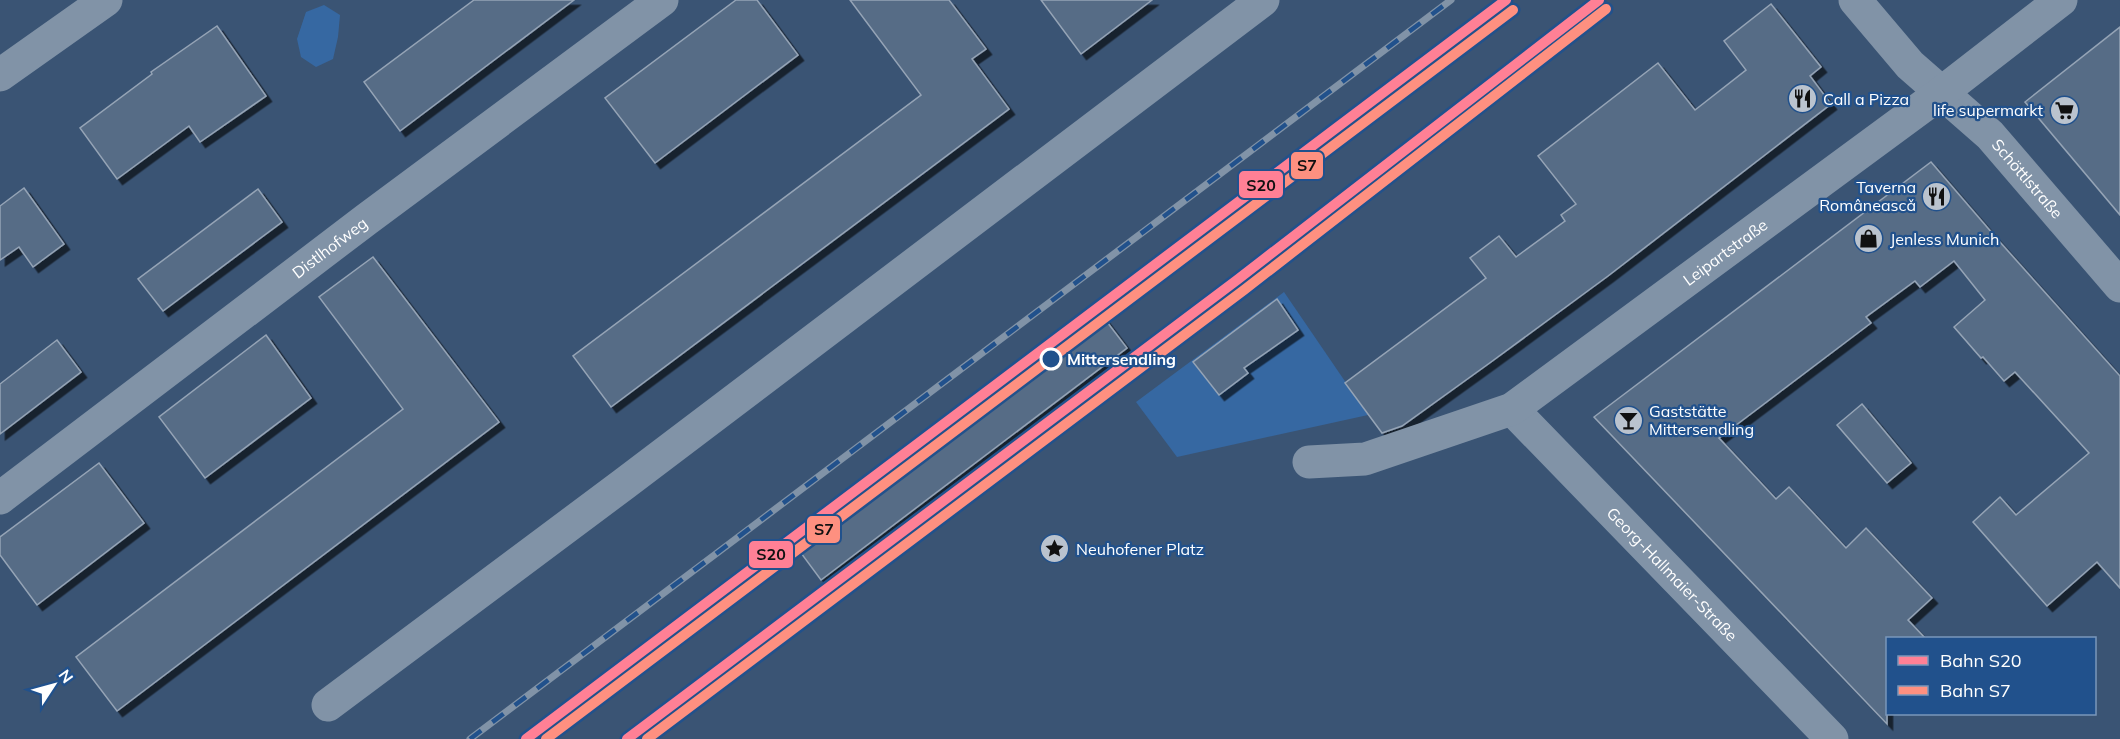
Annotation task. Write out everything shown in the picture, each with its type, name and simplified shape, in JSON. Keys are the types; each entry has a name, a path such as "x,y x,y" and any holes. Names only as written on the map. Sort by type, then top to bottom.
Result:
{"street":[{"path":"0,75 106,0"},
{"name":"Distlhofweg","path":"0,498 367,219 662,0"},
{"path":"328,705 1263,0"},
{"name":"Schöttlstraße","path":"1855,0 1910,65 1990,135 2120,286"},
{"name":"Leipartstraße","path":"1309,462 1365,459 1512,409 1941,93 2061,0"},
{"name":"Georg-Hallmaier-Straße","path":"1512,409 1832,739"}],"shaded area":[{"path":"324,5 340,15 338,37 333,59 316,67 301,57 297,39 306,12"},
{"path":"1284,292 1368,415 1177,457 1136,402"}],"building":[{"path":"474,0 574,0 400,131 364,82"},
{"path":"736,0 757,0 798,55 655,163 605,98"},
{"path":"850,0 949,0 986,49 972,59 1009,109 611,407 573,356 921,95"},
{"path":"1041,0 1152,0 1081,54"},
{"path":"1771,4 1821,67 1810,76 1831,104 1608,276 1491,362 1402,426 1382,433 1345,383 1486,278 1470,258 1499,236 1516,257 1565,221 1561,215 1576,204 1538,156 1658,63 1695,110 1746,70 1724,41"},
{"path":"217,26 266,96 200,142 189,126 117,179 80,128 152,74 151,72"},
{"path":"2120,27 2120,215 2025,102"},
{"path":"1931,162 2120,376 2120,588 2097,562 2047,606 1973,522 2000,497 2016,515 2089,453 2015,372 2004,381 1954,327 1985,300 1954,261 1920,287 1915,281 1866,317 1871,323 1719,438 1776,499 1789,487 1846,548 1866,528 1932,598 1908,620 1924,637 1886,637 1887,724 1594,417"},
{"path":"24,188 64,244 33,267 19,247 0,260 0,206"},
{"path":"258,189 282,222 163,311 138,279"},
{"path":"373,257 499,422 117,711 76,657 403,409 319,297"},
{"path":"1277,299 1298,330 1244,368 1248,373 1219,395 1193,362"},
{"path":"1104,318 1127,348 821,580 798,549"},
{"path":"266,335 311,398 205,478 159,417"},
{"path":"57,340 81,372 0,434 0,384"},
{"path":"1862,404 1911,463 1887,483 1837,425"},
{"path":"99,463 144,523 37,605 0,555 0,537"}],"railway":[{"path":"470,739 1451,0"}],"rail line":[{"name":"S20","path":"526,739 1506,0"},
{"name":"S20","path":"627,739 1237,280 1599,0"},
{"name":"S7","path":"647,739 1244,290 1606,9"},
{"name":"S7","path":"546,739 1513,10"}],"place":[{"name":"Call a Pizza","path":"1802,99"},
{"name":"life supermarkt","path":"2064,110"},
{"name":"Taverna Româneascǎ","path":"1937,196"},
{"name":"Jenless Munich","path":"1869,239"},
{"name":"Mittersendling","path":"1051,359"},
{"name":"Gaststätte Mittersendling","path":"1628,420"},
{"name":"Neuhofener Platz","path":"1055,549"}]}
